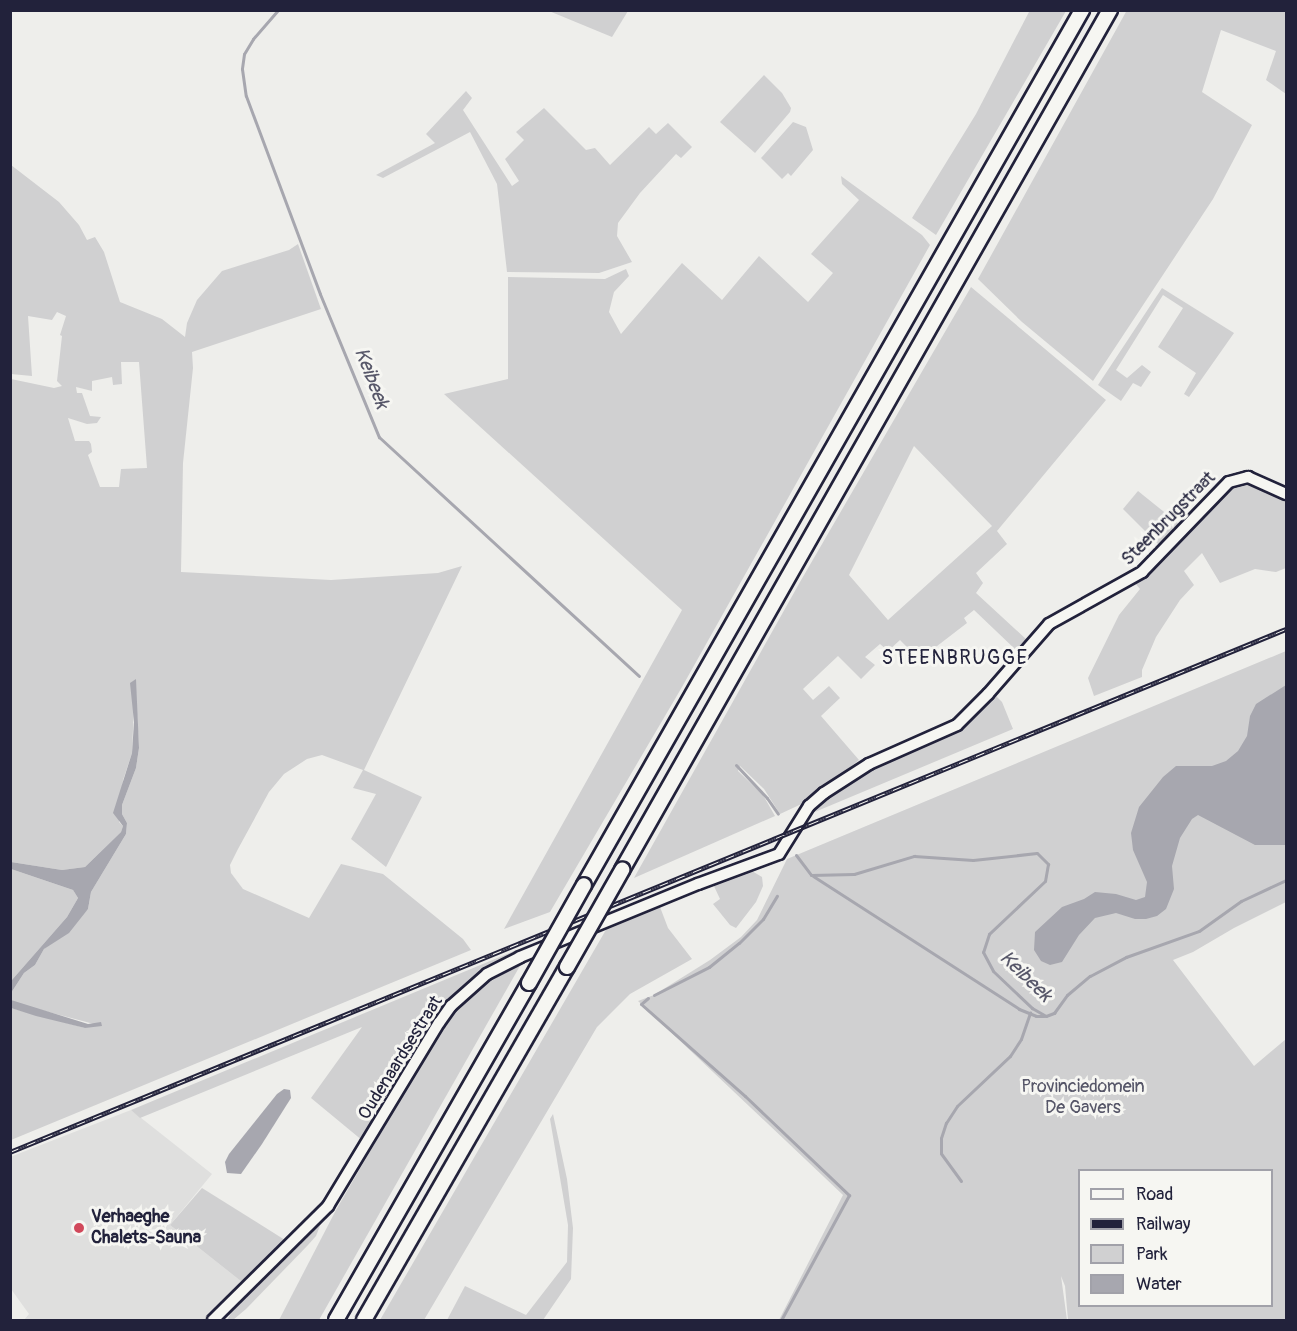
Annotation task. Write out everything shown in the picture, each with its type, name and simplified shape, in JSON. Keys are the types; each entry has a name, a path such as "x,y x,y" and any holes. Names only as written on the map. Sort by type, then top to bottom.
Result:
{"highway":[{"path":"336,1320 1082,10"},
{"path":"364,1320 1110,10"}],"street":[{"name":"Steenbrugstraat","path":"779,854 803,814 824,793 869,764 957,725 988,694 1048,624 1142,572 1230,482 1248,477 1287,494"},
{"name":"Oudenaardsestraat","path":"213,1320 328,1206 439,1023 467,990 487,974 520,957 698,884 779,854"}],"shaded area":[{"path":"131,1110 212,1174 170,1225 242,1282 204,1320 24,1320 29,1314 11,1289 10,1157"}],"green space":[{"path":"1030,10 1066,11 936,235 912,218 976,114"},
{"path":"1127,10 1286,11 1286,94 1266,80 1276,51 1221,30 1202,92 1252,125 1213,199 1093,381 1022,322 978,279"},
{"path":"549,11 628,11 612,37"},
{"path":"764,75 782,93 791,108 755,153 720,122"},
{"path":"466,91 472,98 463,110 512,186 519,181 505,159 524,140 516,132 544,108 586,150 595,148 610,165 649,127 656,134 668,123 692,147 681,158 676,154 640,193 618,223 617,236 632,262 599,273 507,272 497,184 470,132 383,178 376,175 435,143 426,134"},
{"path":"793,122 806,127 813,150 791,176 788,173 782,179 761,158"},
{"path":"11,165 59,202 79,225 87,240 95,237 104,252 120,302 162,319 185,337 187,323 197,300 222,271 289,250 298,244 321,309 192,352 193,368 183,463 181,572 331,580 438,573 462,566 364,770 422,797 386,867 351,839 376,794 353,788 363,770 322,755 307,759 284,774 269,792 230,865 231,873 243,889 309,918 341,864 383,874 463,939 471,950 11,1140 11,1008 85,1028 94,1024 18,1004 11,1000 11,993 24,973 35,965 44,949 88,909 91,892 126,834 127,823 122,814 122,805 136,768 139,748 135,680 132,753 123,780 119,822 123,826 121,832 85,867 62,870 11,862 11,379 54,388 62,386 57,381 62,336 60,335 66,316 57,312 52,320 28,316 32,376 11,374","holes":["121,362 139,362 147,468 121,469 119,487 100,487 88,455 92,452 91,444 89,441 75,441 68,418 87,424 97,423 101,417 90,416 82,393 77,393 76,387 92,391 92,381 112,377 113,385 122,384"]},
{"path":"841,176 922,235 930,245 682,687 550,912 504,929 682,610 444,394 508,379 508,277 605,279 626,269 629,276 614,292 609,312 621,334 682,263 722,300 759,256 808,302 833,273 811,254 859,200 842,184"},
{"path":"971,287 1106,400 997,531 1007,544 976,573 983,583 976,593 1027,640 1017,651 974,610 964,618 967,623 928,653 914,654 900,640 888,651 880,644 865,657 875,665 861,679 838,656 803,689 813,700 829,686 840,698 821,716 859,760 808,801 780,814 764,789 740,766 738,771 763,795 775,816 634,878 800,582","holes":["914,446 992,526 888,620 849,575"]},
{"path":"1162,288 1234,333 1189,397 1184,394 1196,373 1158,347 1183,308 1163,295 1116,370 1127,378 1142,365 1151,372 1141,387 1133,383 1121,401 1098,385"},
{"path":"1244,484 1258,486 1286,499 1286,568 1276,572 1255,569 1220,583 1202,553 1184,571 1194,585 1180,600 1156,637 1142,670 1142,677 1094,696 1088,678 1119,615 1140,589 1135,583 1160,561 1221,496 1230,489"},
{"path":"1138,491 1179,524 1160,546 1123,509"},
{"name":"Provinciedomein De Gavers","path":"1286,651 1286,902 1193,952 1173,960 1254,1066 1286,1039 1286,1320 1068,1320 1065,1286 1061,1276 1067,1320 779,1320 843,1195 638,1001 654,995 710,960 741,937 757,920 787,859"},
{"path":"994,694 1002,702 1013,729 810,814 853,778 883,762 959,730"},
{"path":"11,869 73,890 78,898 67,917 11,981"},
{"path":"752,871 762,877 763,886 756,902 736,928 730,925 713,904 720,899 713,884 742,872"},
{"path":"660,907 668,928 692,959 630,994 597,1027 424,1320 380,1320 607,928"},
{"path":"531,944 529,949 495,964 451,999 435,1019 363,1141 311,1098 362,1027 140,1118 131,1110"},
{"path":"521,964 319,1320 279,1320 336,1210 444,1024 469,995 494,977"},
{"path":"553,1114 567,1179 573,1228 571,1279 543,1320 447,1320 465,1286 526,1315 567,1262 568,1225 550,1119"},
{"path":"202,1188 285,1240 242,1282 170,1225"},
{"path":"323,1218 316,1236 308,1245 246,1309 233,1320 227,1320 239,1300"}],"water":[{"path":"136,679 139,748 136,768 122,805 122,814 127,823 126,834 91,892 88,909 69,933 44,949 35,965 24,973 11,993 11,981 67,917 78,898 73,890 11,869 11,862 62,870 85,867 121,832 123,826 113,813 132,753 134,722 130,683"},
{"path":"1286,685 1286,845 1255,845 1198,815 1192,819 1180,838 1172,866 1174,889 1166,909 1157,916 1146,919 1135,919 1116,913 1095,918 1079,935 1062,962 1050,965 1041,961 1034,950 1035,932 1062,907 1084,899 1095,892 1116,894 1136,900 1145,897 1147,882 1133,850 1131,833 1139,807 1163,777 1176,766 1212,766 1226,761 1238,751 1247,736 1250,716 1256,704"},
{"path":"11,1000 88,1024 101,1022 102,1026 85,1028 36,1016 11,1008"},
{"path":"284,1089 290,1090 291,1098 262,1144 241,1174 227,1173 225,1162 229,1154 277,1094"}],"waterway":[{"name":"Keibeek","path":"278,10 253,39 244,54 242,69 246,96 320,294 379,437 639,676"},
{"name":"Keibeek","path":"736,765 767,798 778,814"},
{"name":"Keibeek","path":"796,855 811,875 854,874 914,856 973,860 1037,853 1048,864 1045,881 989,934 983,952 993,971 1032,1008 1046,1016 1054,1013 1067,995 1090,976 1126,957 1199,931 1241,901 1286,880"},
{"path":"813,876 1019,1009 1036,1016 1044,1016"},
{"path":"654,995 709,967 739,943 763,919 777,896"},
{"path":"648,998 641,1004 745,1096 849,1195 781,1320"},
{"path":"961,1181 941,1153 941,1138 946,1123 957,1106 1010,1056 1021,1039 1030,1013"}],"railway":[{"path":"10,1152 1286,629"}],"place":[{"name":"Verhaeghe Chalets-Sauna","path":"79,1228"}],"district":[{"name":"STEENBRUGGE","path":"955,657"}]}
